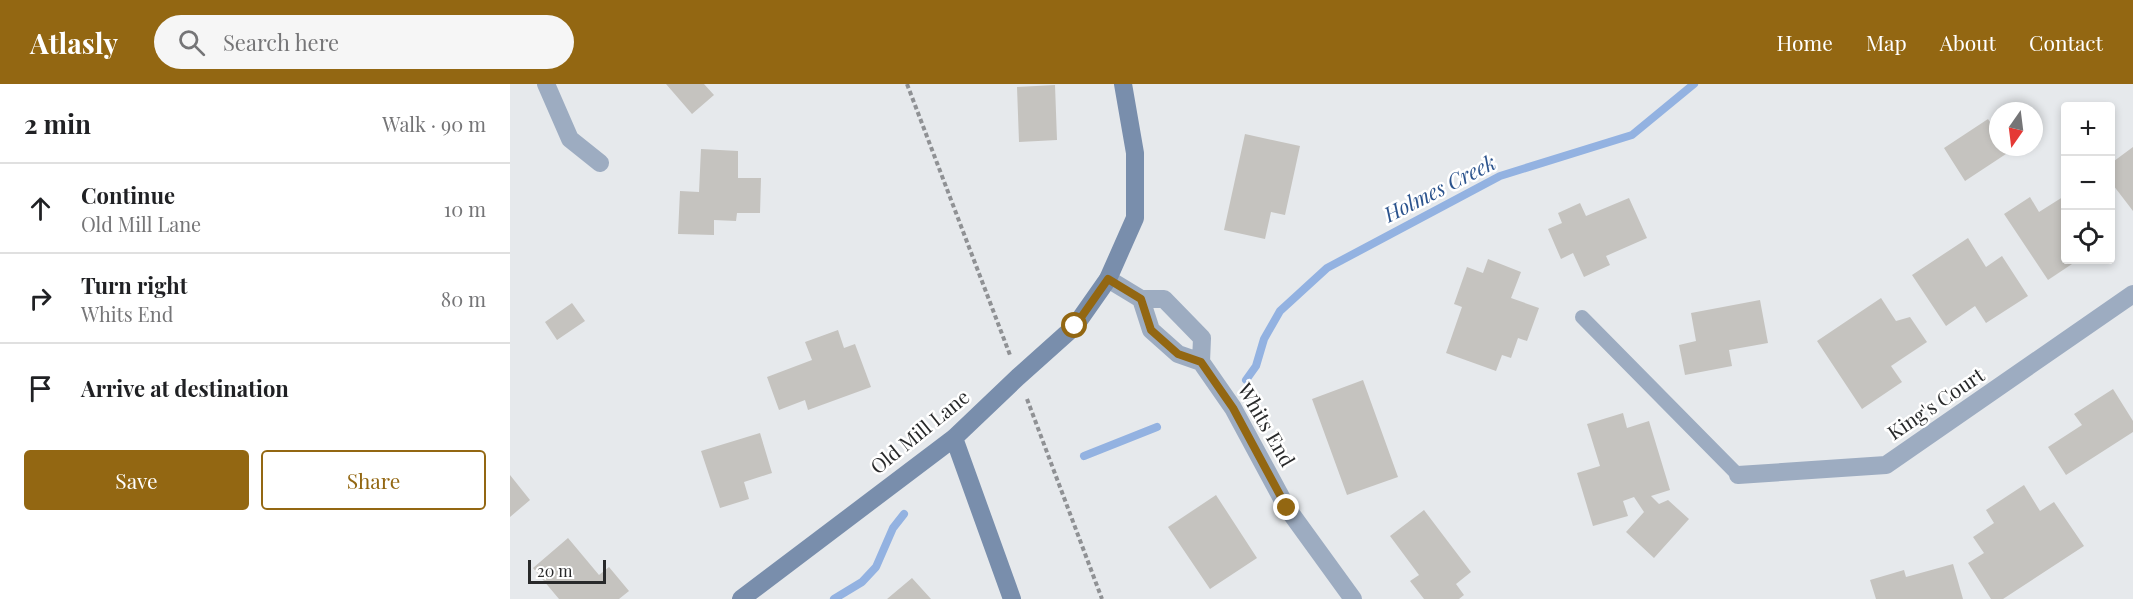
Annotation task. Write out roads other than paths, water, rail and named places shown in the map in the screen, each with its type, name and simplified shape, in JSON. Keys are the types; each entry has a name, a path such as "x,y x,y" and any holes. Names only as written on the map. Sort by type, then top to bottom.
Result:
{"main road":[{"name":"Old Mill Lane","path":"741,599 954,438 1018,376 1075,326 1108,279 1135,218 1135,153 1123,84"},
{"path":"954,438 1012,599"}],"street":[{"path":"546,84 570,139 600,163"},
{"name":"Whits End","path":"1108,279 1141,299 1164,299 1202,338 1201,362 1233,408 1287,508 1353,599"},
{"name":"King's Court","path":"1738,475 1886,465 2133,294"},
{"path":"1141,299 1151,330 1178,354 1201,362"}],"lane":[{"path":"1582,317 1738,475"}],"waterway":[{"name":"Holmes Creek","path":"1246,380 1256,366 1264,339 1280,311 1327,268 1500,176 1632,135 1694,84"},
{"name":"Holmes Creek","path":"1084,456 1157,427"},
{"name":"Holmes Creek","path":"834,599 862,582 876,567 893,528 904,514"}]}
